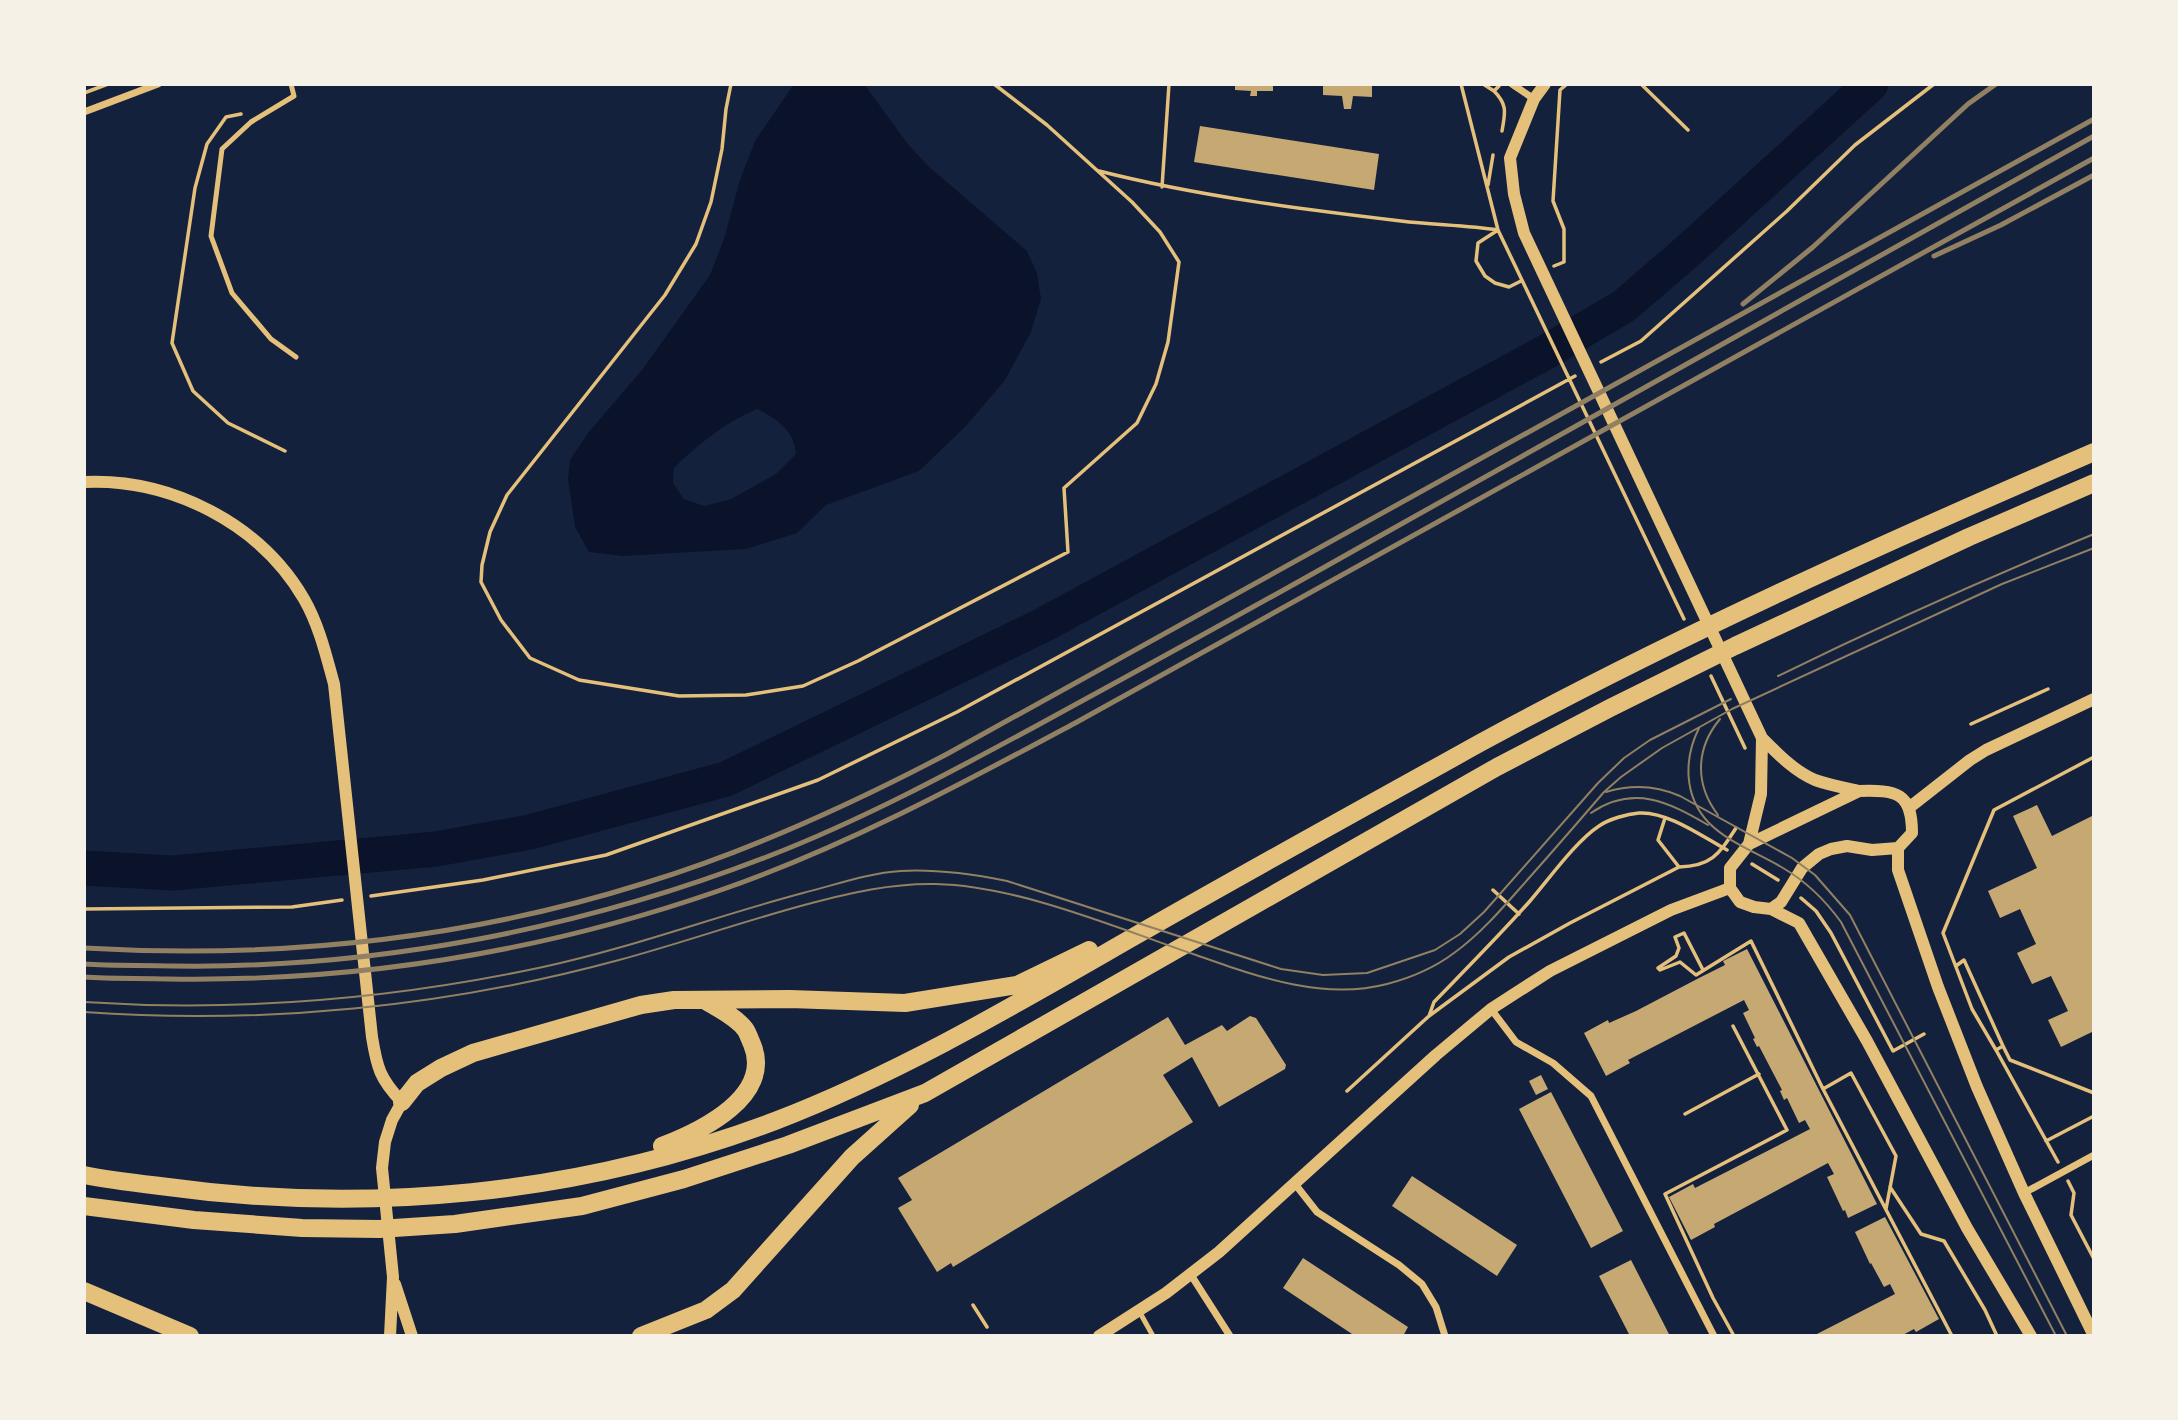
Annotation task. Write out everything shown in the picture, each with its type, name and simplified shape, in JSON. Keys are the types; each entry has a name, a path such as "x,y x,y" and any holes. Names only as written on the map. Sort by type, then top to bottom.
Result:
{"highway":[{"path":"84,1175 195,1191 296,1199 447,1195 512,1189 577,1178 727,1138 778,1120 885,1074 990,1019 1227,883 1598,680 1724,618 1935,521 2094,452"},
{"path":"641,1336 706,1310 733,1290 852,1157 891,1119 925,1093 1519,755 1735,646 1969,537 2094,483"},
{"path":"402,1102 417,1083 441,1068 473,1054 641,1005 674,1000 790,999 905,1003 1017,985 1227,883"},
{"path":"577,1178 680,1139 711,1124 750,1087 757,1066 754,1050 745,1030 728,1014 706,1001"},
{"path":"84,1206 194,1220 302,1228 379,1229 518,1217 582,1206 735,1164 925,1093"},
{"path":"84,1291 190,1336"}],"street":[{"path":"84,112 158,84"},
{"path":"1512,84 1534,99"},
{"path":"1545,84 1534,99 1510,158 1514,194 1524,233 1762,738 1786,762 1815,780 1859,791 1884,791 1900,796 1910,807 1912,833 1898,848 1872,850 1847,846 1832,849 1808,862 1781,902 1771,909"},
{"path":"84,482 137,485 170,493 204,507 254,539 282,568 304,599 321,636 334,684 377,1067 387,1086 402,1102 392,1119 385,1142 382,1168 393,1277 390,1336"},
{"path":"1910,807 1986,750 2094,699"},
{"path":"1749,844 1761,794 1762,738"},
{"path":"1859,791 1749,844 1730,868 1730,888 1740,902 1771,909 1799,923 1867,1041 1967,1228 2031,1336"},
{"path":"1898,848 1898,870 1938,987 1977,1087 2024,1193 2094,1336"},
{"path":"1099,1336 1191,1275 1491,1009 1562,965 1671,910 1730,888"},
{"path":"1491,1009 1516,1042 1553,1063 1591,1096 1714,1336"},
{"path":"2024,1193 2094,1155"},
{"path":"1295,1184 1317,1212 1399,1265 1422,1284 1436,1307 1445,1336"},
{"path":"1191,1275 1230,1336"},
{"path":"393,1277 412,1336"}],"lane":[{"path":"291,84 294,96 257,118 222,149 211,236 232,293 271,339 296,357"},
{"path":"1139,1311 1153,1336"}],"path":[{"path":"84,93 108,84"},
{"path":"731,84 714,189 696,244 665,295 507,495 490,532 484,554 481,582 500,620 530,658 579,680 679,695 746,695 803,686 858,661 1068,552 1064,488 1137,423 1156,384 1168,342 1179,262 1160,232 1132,202 1047,125 994,84"},
{"path":"1162,187 1168,84"},
{"path":"1461,84 1498,230 1685,620"},
{"path":"1483,84 1503,100 1503,131 1498,142"},
{"path":"1494,91 1500,84"},
{"path":"1641,84 1688,130"},
{"path":"1593,366 1641,341 1787,211 1855,145 1934,84"},
{"path":"257,118 240,114 226,117 207,144 195,188 172,343 193,391 228,423 285,451"},
{"path":"1487,189 1493,154"},
{"path":"1097,170 1162,187 1216,197 1391,220 1498,230"},
{"path":"360,897 483,880 606,855 818,780 957,712 1581,373"},
{"path":"1709,671 1745,746"},
{"path":"1971,724 2048,689"},
{"path":"2094,757 1994,810 1943,933 1972,1009 2074,1193 2071,1215 2094,1259"},
{"path":"1429,1016 1434,1002 1600,825 1640,813 1665,818 1658,840 1679,867"},
{"path":"1347,1091 1429,1016 1509,957 1679,867 1697,867 1721,852 1740,821"},
{"path":"1493,890 1519,914"},
{"path":"84,909 292,907 347,899"},
{"path":"1703,970 1684,933 1675,937 1679,948 1676,956 1658,968 1660,970 1680,962 1696,975 1751,941 1823,1088 1952,1336"},
{"path":"1956,966 1964,960 2010,1060 2094,1093"},
{"path":"1734,1026 1787,1130 1665,1194 1734,1336"},
{"path":"1893,1051 1924,1034"},
{"path":"1996,1050 2003,1046"},
{"path":"1823,1088 1851,1073 1896,1156 1886,1209"},
{"path":"1685,1114 1759,1074"},
{"path":"2046,1141 2094,1116"},
{"path":"1890,1187 1921,1234 1944,1241 1997,1336"},
{"path":"973,1305 987,1327"}],"water":[{"path":"794,84 864,84 907,143 927,165 1027,251 1037,273 1041,299 1031,332 1005,380 966,426 919,471 826,505 797,533 746,549 623,556 589,552 575,527 568,479 570,460 588,433 642,370 710,275 755,141","holes":["757,409 783,426 792,438 796,454 776,474 731,499 704,506 684,499 673,483 674,468 723,427"]}],"building":[{"path":"1235,84 1273,84 1273,91 1257,91 1257,96 1250,96 1251,91 1235,90"},
{"path":"1323,84 1372,84 1372,97 1353,96 1351,109 1344,109 1342,96 1323,95"},
{"path":"1200,126 1379,154 1374,190 1194,162"},
{"path":"2037,805 2052,836 2094,815 2094,1031 2061,1047 2048,1020 2068,1011 2051,976 2032,984 2017,953 2036,944 2020,909 2000,918 1988,891 2037,868 2013,816"},
{"path":"1747,949 1877,1204 1848,1218 1827,1177 1834,1174 1828,1163 1714,1224 1715,1227 1691,1240 1669,1197 1693,1184 1695,1188 1810,1129 1805,1120 1799,1123 1787,1098 1784,1100 1780,1091 1782,1090 1753,1039 1755,1038 1743,1013 1749,1010 1744,1000 1628,1060 1630,1063 1606,1076 1584,1033 1608,1020 1609,1023 1636,1011 1725,965 1723,961"},
{"path":"1250,1016 1256,1018 1286,1065 1285,1069 1219,1107 1192,1057 1163,1075 1193,1122 953,1267 951,1263 937,1272 898,1208 912,1200 898,1178 1168,1017 1185,1045 1222,1025 1227,1031"},
{"path":"1541,1075 1548,1089 1536,1095 1529,1081"},
{"path":"1551,1092 1623,1231 1591,1248 1519,1109"},
{"path":"1412,1176 1517,1245 1497,1276 1392,1206"},
{"path":"1885,1217 1939,1319 1916,1332 1914,1329 1901,1336 1813,1336 1895,1294 1890,1284 1884,1287 1855,1232"},
{"path":"1303,1258 1408,1327 1403,1336 1355,1336 1283,1288"},
{"path":"1631,1260 1670,1336 1630,1336 1599,1276"}],"waterway":[{"path":"84,868 173,873 436,849 530,832 726,779 1043,625 1546,352 1624,306 1871,84"}],"tram line":[{"path":"1778,676 1935,602 2094,534"},
{"path":"84,1012 219,1016 286,1014 421,1001 554,976 824,900 919,884 968,887 1034,900 1242,971 1290,984 1338,990 1387,984 1430,968 1464,945 1503,908 1604,792 1662,748 1732,709 2002,584 2094,548"},
{"path":"84,1002 141,1005 257,1004 372,995 430,987 543,967 852,880 889,872 914,871 954,873 1007,881 1281,969 1323,975 1367,973 1435,950 1460,934 1484,912 1598,783 1624,758 1650,740 1731,699"},
{"path":"1718,815 1705,792 1701,767 1706,742 1720,719"},
{"path":"1699,728 1691,752 1689,777 1690,789 1700,812 1725,836 1808,885 1841,922 2056,1336"},
{"path":"1606,792 1643,787 1680,796 1792,858 1815,875 1850,915 2067,1336"},
{"path":"1591,813 1606,804 1636,798 1665,803 1708,825"}],"railway":[{"path":"1743,304 1813,247 1968,104 1996,84"},
{"path":"84,948 155,951 297,947 438,932 577,903 645,883 761,842 837,809 947,754 2094,119"},
{"path":"84,964 249,965 401,952 551,924 625,904 698,882 804,842 872,811 1005,743 1293,585 2094,136"},
{"path":"84,977 238,979 378,969 447,959 584,931 652,912 765,874 856,835 990,769 2094,158"},
{"path":"1934,256 2001,225 2094,175"}]}
